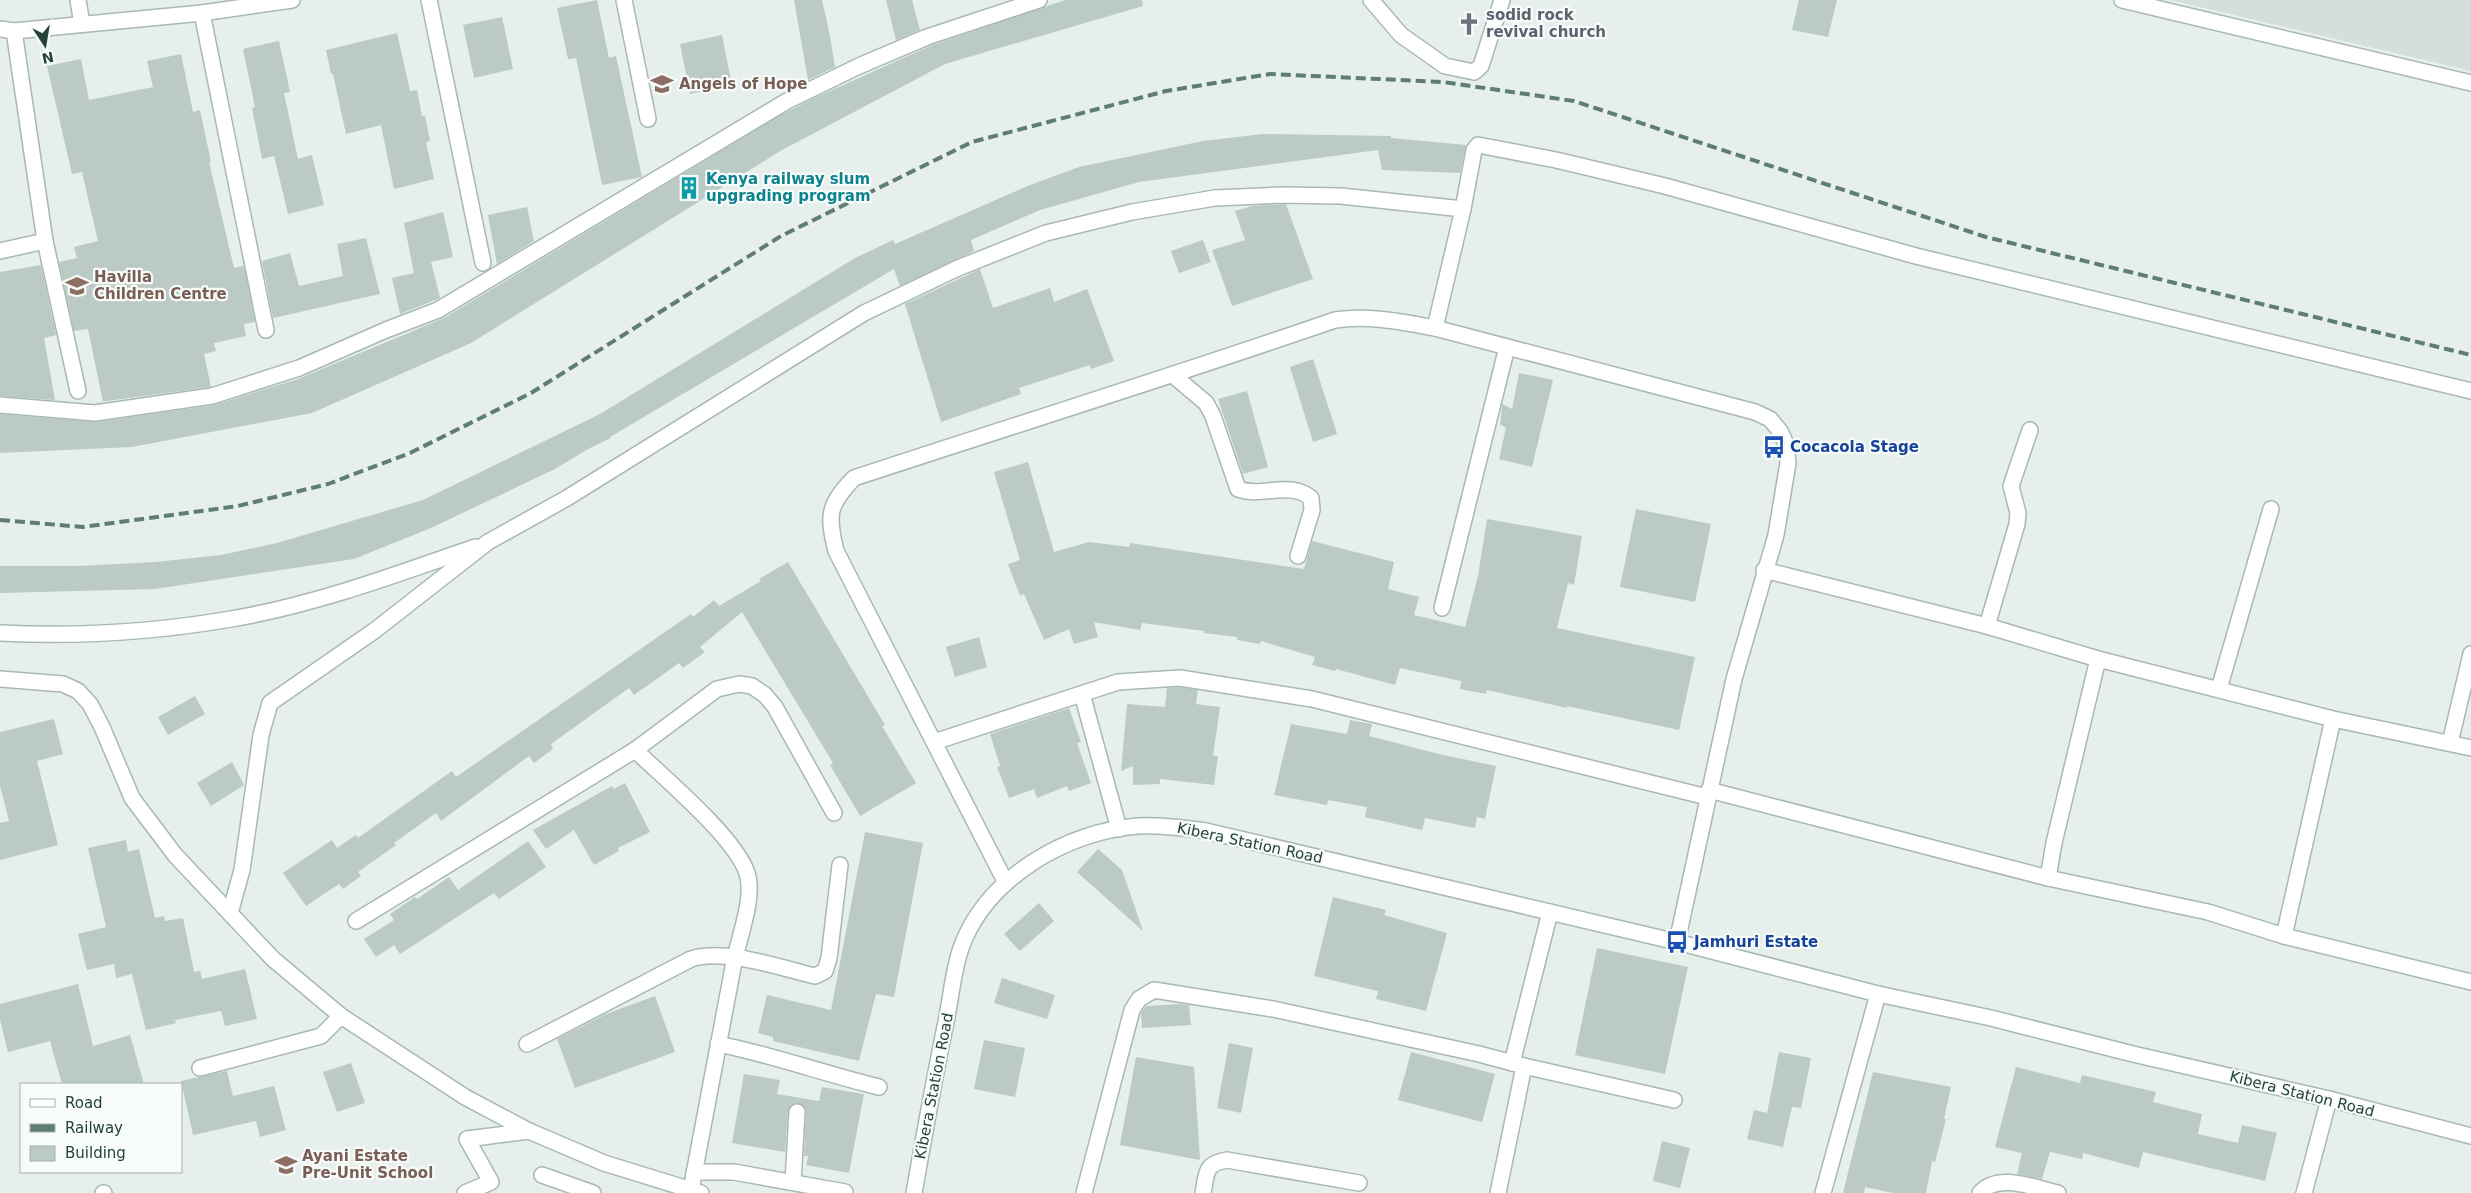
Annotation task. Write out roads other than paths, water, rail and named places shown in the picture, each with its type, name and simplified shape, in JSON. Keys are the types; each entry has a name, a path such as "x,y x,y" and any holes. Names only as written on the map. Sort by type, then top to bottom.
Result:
{"street":[{"path":"78,0 82,24"},
{"path":"78,391 45,241 7,30 202,13 292,0"},
{"path":"429,0 483,263"},
{"path":"624,0 648,118"},
{"path":"0,406 94,413 212,396 299,368 438,310 517,265 787,101 859,66 927,37 1039,0"},
{"path":"1371,0 1401,36 1431,57 1444,66 1474,72 1481,66 1502,0"},
{"path":"2122,0 2471,83"},
{"path":"202,13 266,330"},
{"path":"1436,328 1474,150 1478,145 1556,160 1665,186 1916,256 2471,390"},
{"path":"230,912 242,870 260,735 270,704 374,631 488,542 567,498 864,313 958,268 1046,233 1132,212 1215,198 1341,196 1463,208"},
{"path":"0,250 45,241"},
{"path":"1006,883 836,551 830,530 831,510 842,492 854,478 1055,412 1174,376 1335,320 1358,317 1385,318 1436,328 1755,412 1770,419 1780,431 1786,444 1788,463 1776,535 1764,570 1734,678 1677,942"},
{"path":"1442,608 1507,348"},
{"path":"1174,376 1206,403 1238,489 1246,492 1290,488 1302,491 1311,498 1312,510 1298,556"},
{"path":"1987,626 2017,524 2018,513 2011,486 2030,430"},
{"path":"2219,689 2271,509"},
{"path":"0,633 48,636 144,631 232,619 306,601 387,578 488,542"},
{"path":"1764,570 1987,626 2098,659 2333,719 2471,748"},
{"path":"2450,743 2471,654"},
{"path":"2048,878 2054,843 2098,659"},
{"path":"934,742 1118,682 1180,678 1312,700 1708,794 2048,878 2208,912 2284,936 2471,982"},
{"path":"0,679 63,684 78,691 90,704 102,727 132,798 175,855 273,959 341,1016 465,1097 529,1131 604,1163 673,1189 696,1191 694,1172 735,958 750,895 748,874 741,860 705,816 635,750"},
{"path":"356,921 635,750 717,689 739,684 752,686 765,695 775,708 834,813"},
{"path":"1082,694 1120,829"},
{"path":"2284,936 2333,719"},
{"name":"Kibera Station Road","path":"914,1193 961,948 983,907 1006,883 1057,848 1101,832 1171,826 1206,831 1677,942 1878,994 1991,1018 2133,1054 2329,1099 2471,1136"},
{"path":"527,1044 703,955 735,958 815,976 825,971 829,958 840,865"},
{"path":"1498,1193 1518,1065 1550,912"},
{"path":"1084,1193 1132,1010 1139,999 1154,990 1273,1009 1479,1054 1518,1065 1674,1100"},
{"path":"1823,1193 1878,994"},
{"path":"200,1068 321,1036 341,1016"},
{"path":"718,1044 769,1055 820,1072 879,1087"},
{"path":"2304,1193 2329,1099"},
{"path":"793,1182 797,1112"},
{"path":"465,1193 491,1182 467,1139 529,1131"},
{"path":"1203,1193 1207,1169 1214,1162 1226,1160 1359,1183"},
{"path":"694,1172 734,1172 845,1192"},
{"path":"542,1174 594,1193"},
{"path":"1980,1193 1986,1186 1999,1183 2014,1183 2058,1193"}],"railway":[{"path":"0,520 83,527 238,506 328,484 410,453 531,393 781,236 972,142 1166,91 1270,74 1443,82 1574,101 1986,237 2471,355"}],"place":[{"name":"sodid rock revival church","path":"1469,24"},
{"name":"Angels of Hope","path":"662,84"},
{"name":"Kenya railway slum upgrading program","path":"689,188"},
{"name":"Havilla Children Centre","path":"77,286"},
{"name":"Cocacola Stage","path":"1774,447"},
{"name":"Jamhuri Estate","path":"1677,942"},
{"name":"Ayani Estate Pre-Unit School","path":"286,1165"}]}
